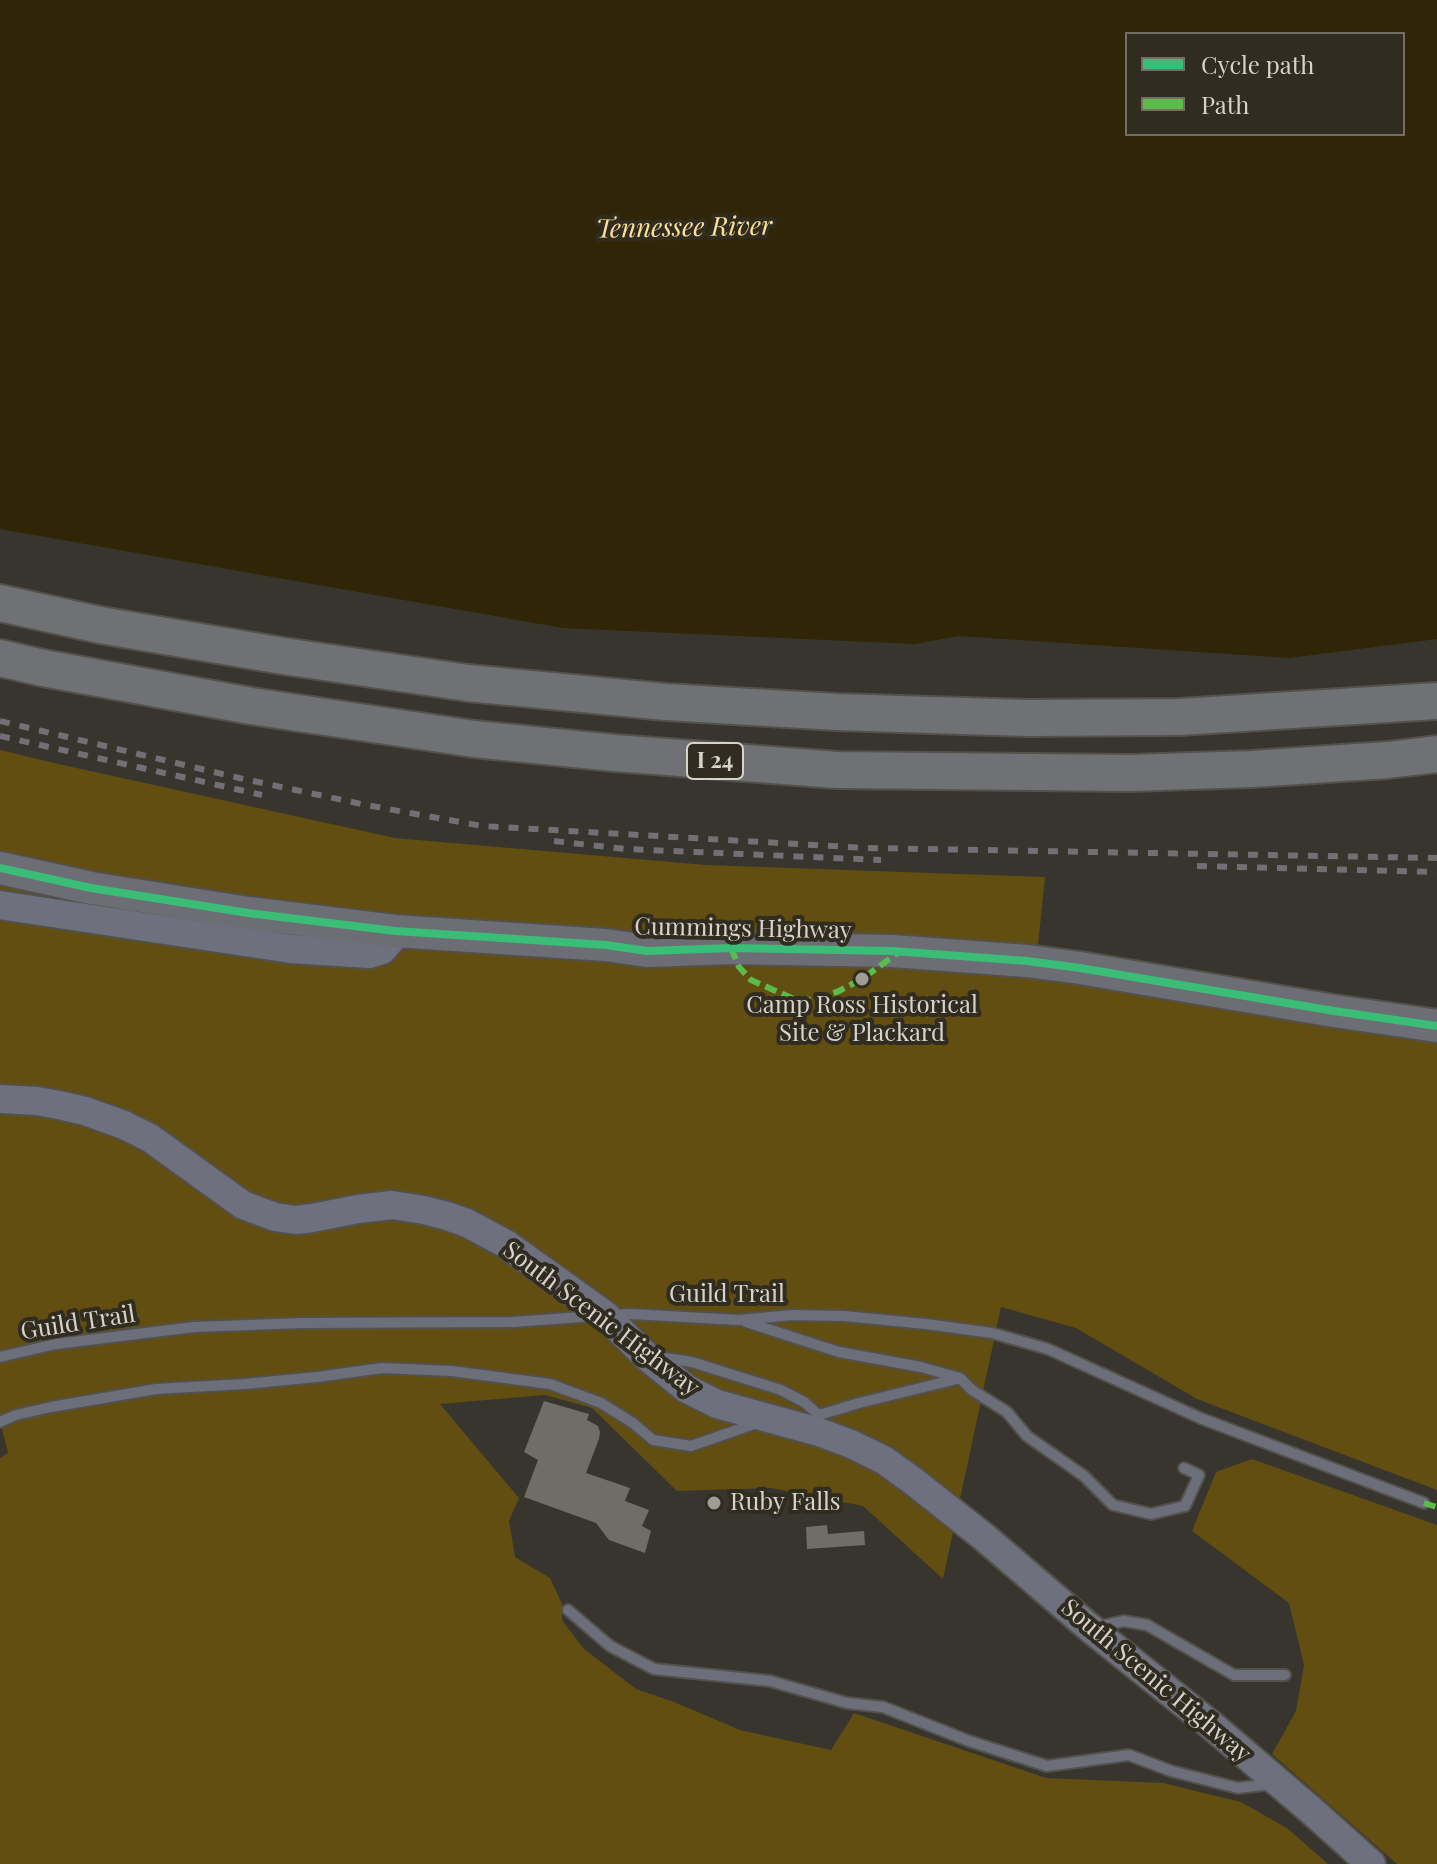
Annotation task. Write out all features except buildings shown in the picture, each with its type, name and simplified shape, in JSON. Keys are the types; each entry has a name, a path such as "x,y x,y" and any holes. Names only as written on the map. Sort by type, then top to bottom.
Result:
{"highway":[{"path":"0,603 100,625 298,659 468,683 666,702 837,712 1027,718 1179,717 1437,701"},
{"name":"I 24","path":"0,658 251,706 474,739 837,770 1130,773 1252,769 1437,754"}],"main road":[{"name":"Cummings Highway","path":"0,868 91,888 232,911 395,931 606,945 647,951 731,948 892,951 986,957 1080,968 1437,1026"},
{"path":"0,905 291,949 369,954 382,950 395,931"},
{"name":"South Scenic Highway","path":"0,1099 59,1105 124,1125 150,1138 243,1205 275,1217 296,1220 327,1217 392,1205 447,1216 506,1244 605,1315 645,1355 687,1389 717,1404 767,1419 819,1424 884,1460 984,1537 1090,1628 1211,1725 1371,1864"}],"lane":[{"name":"Guild Trail","path":"0,1357 56,1344 194,1327 302,1323 513,1322 631,1314 739,1320 792,1315 844,1316 926,1324 992,1333 1048,1349 1200,1418 1424,1503"},
{"path":"739,1320 839,1352 921,1367 960,1378 972,1390 1007,1412 1027,1436 1084,1476 1113,1505 1151,1514 1185,1506 1199,1475 1184,1468"},
{"path":"645,1355 692,1362 781,1390 804,1402 819,1424 859,1403 960,1378"},
{"path":"0,1422 51,1407 156,1389 245,1384 382,1368 452,1371 550,1384 601,1403 653,1440 691,1446 767,1419"},
{"path":"568,1610 610,1646 654,1669 770,1681 847,1703 883,1707 969,1741 1047,1766 1129,1755 1171,1771 1238,1788 1278,1783"},
{"path":"1090,1628 1124,1621 1147,1625 1234,1675 1285,1675"}],"shaded area":[{"path":"0,750 395,838 706,865 1045,877 1035,975 1437,1033 1437,1490 1197,1399 1076,1328 1001,1307 943,1579 863,1506 771,1488 677,1491 592,1408 545,1395 440,1404 519,1498 509,1521 515,1557 550,1578 562,1604 562,1620 583,1648 636,1689 740,1730 831,1750 854,1713 1046,1778 1163,1783 1241,1802 1287,1828 1328,1864 0,1864 0,1458 8,1453 0,1421"},
{"path":"1252,1459 1437,1525 1437,1864 1397,1864 1272,1754 1296,1711 1304,1665 1289,1603 1192,1531 1216,1472"}],"water":[{"name":"Tennessee River","path":"0,0 1437,0 1437,639 1289,658 959,636 915,644 563,628 0,529"}],"railway":[{"path":"0,721 239,778 482,826 867,848 1437,858"},
{"path":"0,736 262,795"},
{"path":"554,841 625,849 881,860"},
{"path":"1197,866 1437,872"}],"marked path":[{"path":"731,948 739,967 751,980 794,999 815,1000 862,979 899,952"},
{"path":"1424,1503 1437,1507"}],"cycle path":[{"path":"0,868 91,888 248,913 395,931 606,945 647,951 731,948 892,951 1027,961 1437,1026"}],"place":[{"name":"Camp Ross Historical Site & Plackard","path":"862,979"},
{"name":"Ruby Falls","path":"714,1503"}]}
